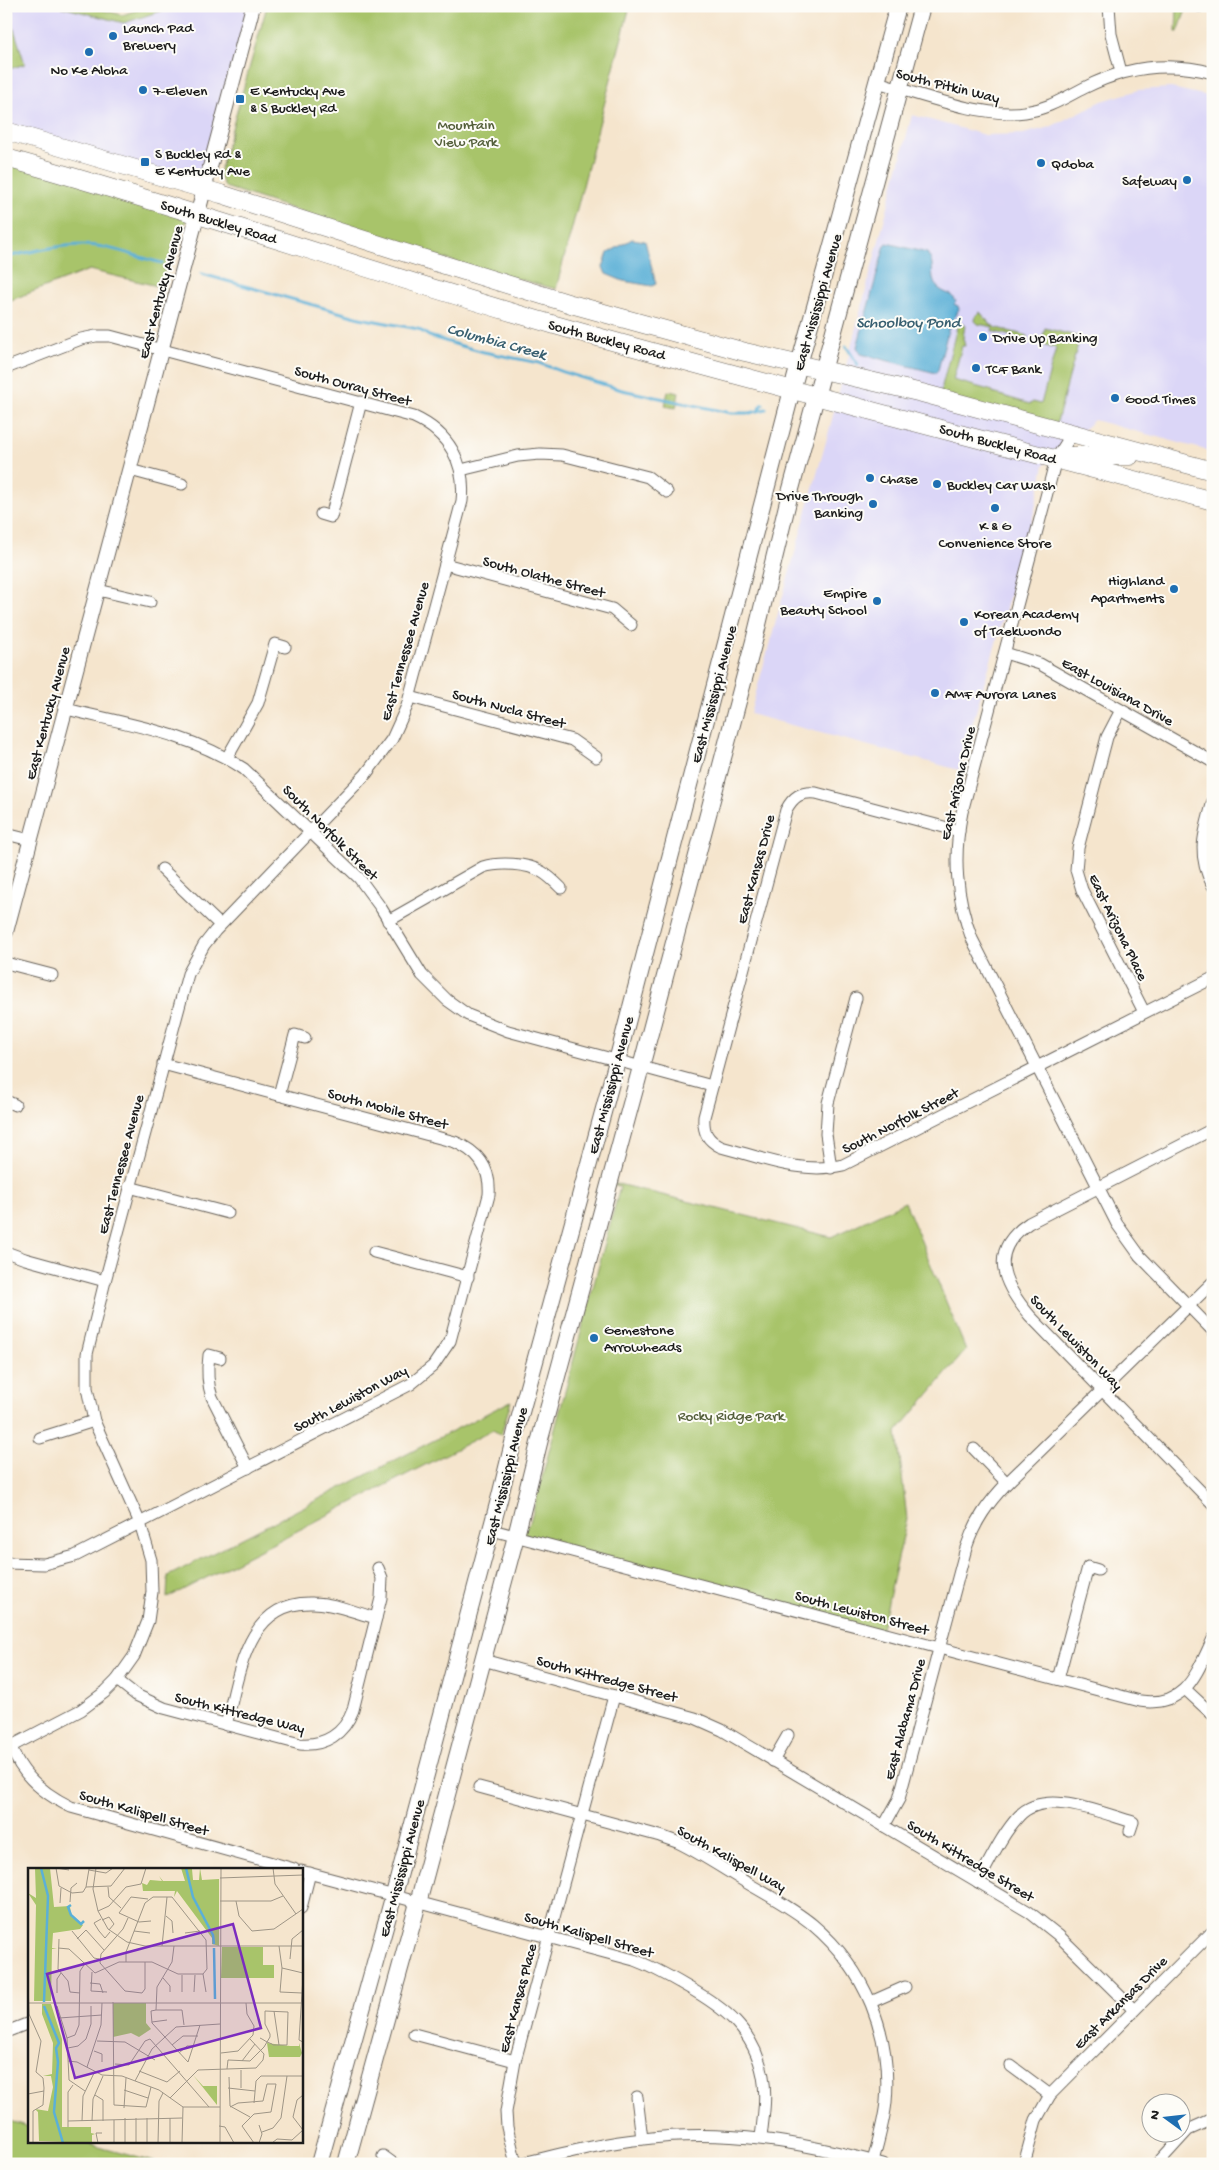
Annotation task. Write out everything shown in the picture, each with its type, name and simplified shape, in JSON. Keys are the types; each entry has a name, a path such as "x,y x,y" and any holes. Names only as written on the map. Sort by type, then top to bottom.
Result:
{"main road":[{"name":"East Mississippi Avenue","path":"319,2164 394,1896 492,1530 521,1413 617,1060 792,390 898,6"},
{"name":"East Mississippi Avenue","path":"346,2164 483,1660 540,1439 754,641 816,397 922,6"},
{"name":"South Buckley Road","path":"6,131 204,189 571,304 799,365 922,394 1213,471"},
{"name":"South Buckley Road","path":"6,158 197,213 536,319 816,397 1213,501"},
{"path":"1056,459 1072,455 1157,456"}],"street":[{"name":"East Kentucky Avenue","path":"6,932 252,6"},
{"path":"1110,6 1111,34 1121,72"},
{"name":"South Pitkin Way","path":"877,82 991,112 1026,112 1046,108 1102,78 1121,72 1156,66 1171,66 1213,73"},
{"name":"South Ouray Street","path":"6,368 81,339 96,336 116,337 414,417 425,422 444,437 453,450 461,470"},
{"path":"321,514 331,516 361,402"},
{"name":"East Arizona Drive","path":"1064,432 958,831 957,881 965,921 972,940 1098,1187 1128,1241 1140,1256 1213,1331"},
{"name":"East Arizona Drive","path":"1056,459 1064,432"},
{"path":"461,470 518,456 562,455 648,477 667,492"},
{"path":"130,470 182,484"},
{"name":"East Tennessee Avenue","path":"8,1748 81,1710 105,1692 117,1680 141,1643 151,1606 153,1575 151,1560 140,1523 94,1421 87,1388 87,1354 104,1281 162,1064 188,974 204,945 220,925 382,755 401,723 410,697 462,501 461,470"},
{"name":"South Olathe Street","path":"445,564 612,610 631,625"},
{"path":"98,590 150,602"},
{"path":"227,758 258,703 275,644 285,647"},
{"name":"East Louisiana Drive","path":"1005,653 1040,664 1213,762"},
{"name":"South Nucla Street","path":"410,697 572,740 596,757"},
{"name":"South Norfolk Street","path":"66,708 188,740 227,758 261,784 359,878 370,892 422,976 446,1000 468,1015 508,1031 712,1086 703,1127 706,1135 714,1143 809,1169 831,1168 855,1160 1037,1067"},
{"name":"East Arizona Place","path":"1121,710 1107,738 1078,848 1076,870 1082,890 1144,1012"},
{"name":"East Kansas Drive","path":"712,1086 783,819 790,801 804,792 816,793 958,831"},
{"path":"1213,801 1204,835 1202,854 1204,866 1213,886"},
{"path":"6,834 30,840"},
{"path":"388,921 483,867 492,864 505,863 541,871 561,888"},
{"path":"162,869 220,925"},
{"path":"6,963 52,975"},
{"path":"1037,1067 1213,978"},
{"path":"831,1168 826,1134 828,1103 856,998"},
{"path":"279,1095 295,1035 305,1038"},
{"name":"South Mobile Street","path":"162,1064 455,1142 466,1146 483,1163"},
{"name":"South Lewiston Way","path":"1213,1129 1018,1230 1006,1248 1003,1267 1005,1280 1017,1302 1213,1504"},
{"name":"South Lewiston Way","path":"140,1523 411,1384 423,1376 442,1354 450,1341 489,1195 488,1175 483,1163"},
{"path":"130,1187 228,1213"},
{"path":"6,1252 104,1281"},
{"path":"374,1252 468,1277"},
{"name":"East Alabama Drive","path":"884,1826 899,1799 972,1530 989,1502 1007,1483 1213,1282"},
{"path":"220,1358 209,1355 207,1373 209,1387 212,1397 248,1468"},
{"path":"40,1438 94,1421"},
{"path":"974,1449 1007,1483"},
{"path":"6,1563 31,1565 63,1560 140,1523"},
{"name":"South Lewiston Street","path":"492,1530 1058,1680 1152,1703 1173,1698 1185,1689"},
{"path":"1058,1680 1088,1567 1098,1570"},
{"name":"South Kittredge Way","path":"117,1680 148,1702 226,1725 300,1744 309,1745 330,1738 338,1732 350,1716 376,1618 382,1587 382,1578 378,1568"},
{"path":"226,1725 248,1645 258,1627 268,1617 286,1607 299,1603 313,1603 376,1618"},
{"path":"1213,1639 1194,1676 1185,1689 1213,1716"},
{"name":"South Kittredge Street","path":"483,1660 709,1724 884,1826 1046,1924 1134,2010"},
{"name":"East Kansas Place","path":"516,2164 507,2127 506,2112 515,2061 614,1696"},
{"path":"773,1761 788,1735"},
{"name":"South Kalispell Street","path":"8,1748 27,1775 44,1792 71,1807 290,1868"},
{"name":"South Kalispell Way","path":"479,1787 677,1842 795,1911 823,1934 841,1953 856,1974 871,2002 883,2040 887,2082 878,2162"},
{"path":"978,1882 1012,1825 1032,1801 1056,1802 1133,1822 1130,1831"},
{"path":"302,1901 306,1872"},
{"name":"South Kalispell Street","path":"306,1872 651,1966 708,1999 731,2016 752,2045 763,2077 765,2094 761,2138"},
{"name":"East Arkansas Drive","path":"1024,2164 1036,2120 1050,2095 1134,2010 1211,1937"},
{"path":"871,2002 905,1987"},
{"path":"6,2032 28,2023"},
{"path":"414,2034 515,2061"},
{"path":"1012,2066 1050,2095"},
{"path":"637,2096 642,2139"},
{"path":"1157,2164 1188,2130 1213,2119"},
{"path":"520,2164 585,2149 642,2139 697,2135 761,2138 816,2147 878,2162"},
{"path":"382,2156 394,2164"}],"shaded area":[{"path":"6,6 88,6 122,15 149,6 253,6 204,189 6,132"},
{"path":"1171,88 1213,97 1213,452 1094,420 1044,465 1035,509 959,770 750,714 827,438 912,115 985,135 1023,134 1050,127 1102,101 1139,90"}],"green space":[{"path":"6,6 14,6 11,20 25,64 6,70"},
{"path":"58,6 88,6 122,15 149,6 176,6 124,23"},
{"name":"Mountain View Park","path":"267,6 630,6 556,289 462,264 225,187 219,174"},
{"path":"1177,6 1187,7 1178,32 1176,32"},
{"path":"6,158 197,213 177,229 167,268 165,268 162,287 89,270 6,302"},
{"path":"980,312 990,324 997,328 1028,336 1026,340 992,331 993,327 978,324 975,321 976,315"},
{"path":"958,323 965,325 963,338 965,346 962,346 953,380 1030,404 1033,402 1041,404 1056,348 1041,344 1045,328 1080,337 1055,429 939,398"},
{"path":"668,391 679,393 676,408 665,406"},
{"name":"Rocky Ridge Park","path":"610,1182 831,1237 905,1202 966,1350 897,1432 907,1519 881,1633 516,1536 530,1522 620,1187"},
{"path":"511,1401 501,1435 493,1430 167,1598 168,1576"},
{"path":"6,2120 28,2127 28,2142 81,2142 161,2164 6,2164"}],"water":[{"path":"632,239 645,241 656,284 652,286 623,281 606,274 603,267 608,253"},
{"name":"Schoolboy Pond","path":"887,243 927,253 931,259 934,282 937,287 952,295 956,302 954,304 958,306 959,309 949,327 936,373 861,354 857,347"}],"waterway":[{"name":"Columbia Creek","path":"6,257 54,247 83,245 113,249 162,263"},
{"name":"Columbia Creek","path":"202,274 360,318 418,329 429,336 458,345 539,363 622,390 731,413 750,413 766,409"},
{"name":"Columbia Creek","path":"846,346 858,365"},
{"name":"Columbia Creek","path":"759,409 763,404"}],"place":[{"name":"Launch Pad Brewery","path":"113,36"},
{"name":"No Ke Aloha","path":"89,52"},
{"name":"7-Eleven","path":"143,90"},
{"name":"E Kentucky Ave & S Buckley Rd","path":"240,99"},
{"name":"S Buckley Rd & E Kentucky Ave","path":"145,162"},
{"name":"Qdoba","path":"1041,163"},
{"name":"Safeway","path":"1187,180"},
{"name":"Drive Up Banking","path":"983,337"},
{"name":"TCF Bank","path":"976,368"},
{"name":"Good Times","path":"1115,398"},
{"name":"Chase","path":"870,478"},
{"name":"Buckley Car Wash","path":"937,484"},
{"name":"Drive Through Banking","path":"873,504"},
{"name":"K & G Convenience Store","path":"995,508"},
{"name":"Highland Apartments","path":"1174,589"},
{"name":"Empire Beauty School","path":"877,601"},
{"name":"Korean Academy of Taekwondo","path":"964,622"},
{"name":"AMF Aurora Lanes","path":"935,693"},
{"name":"Gemestone Arrowheads","path":"594,1338"}]}
